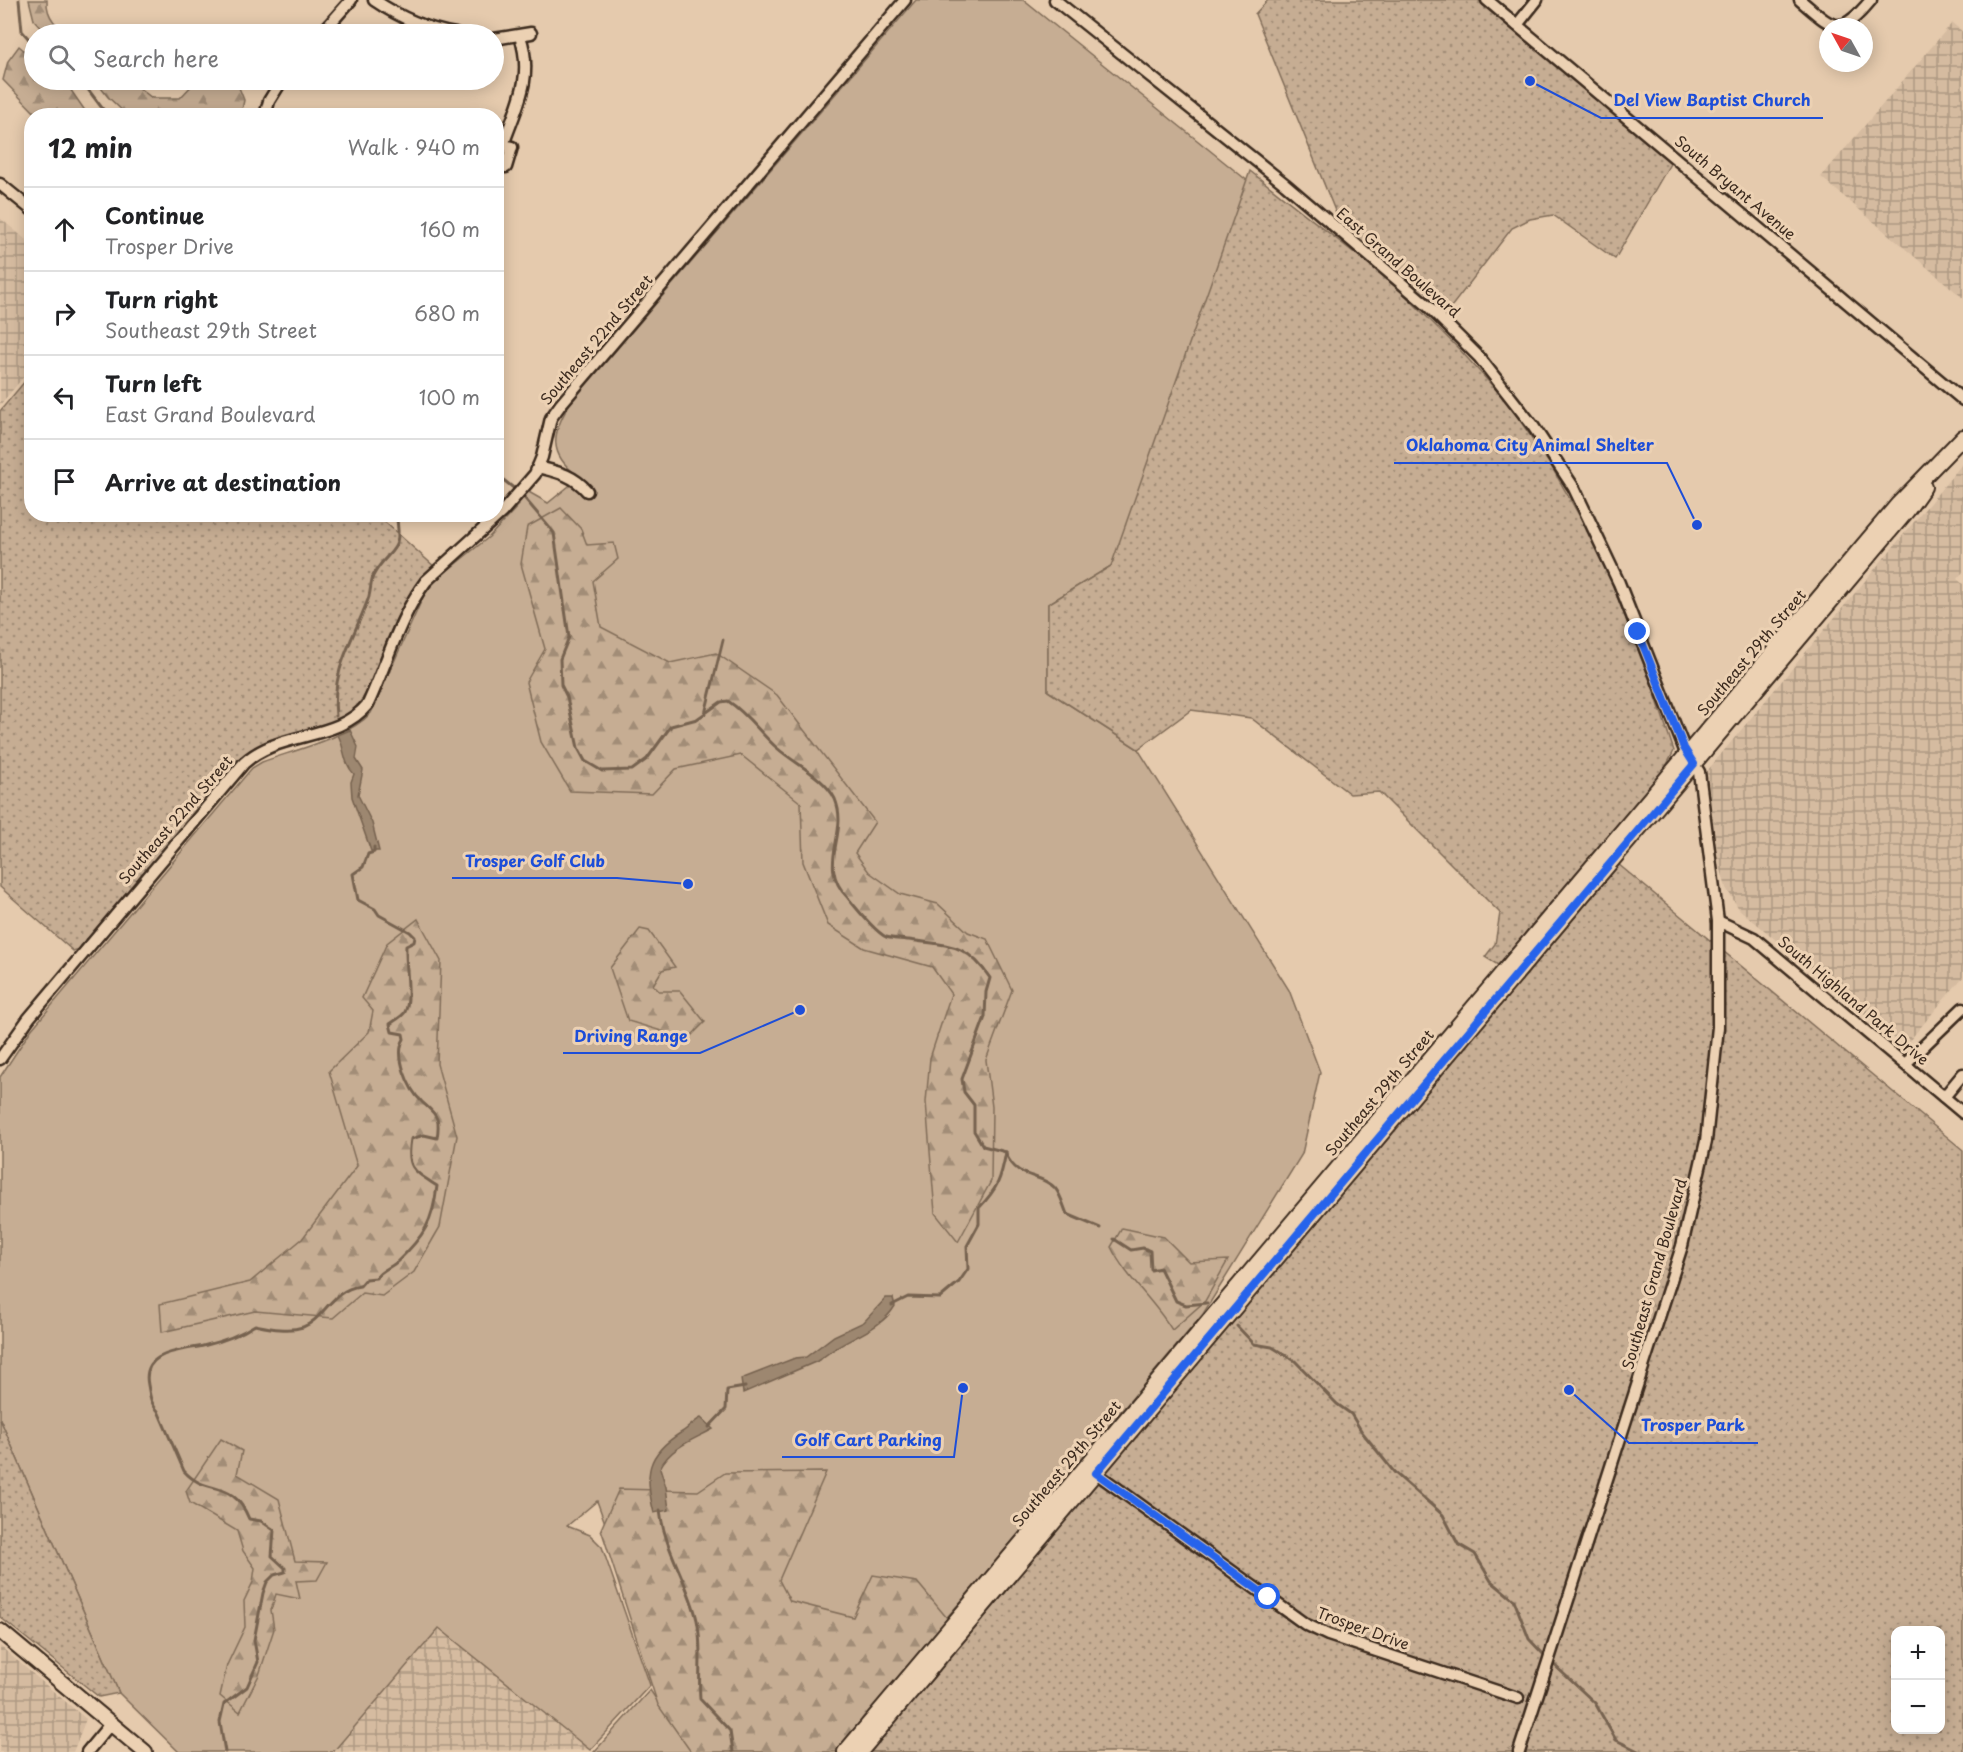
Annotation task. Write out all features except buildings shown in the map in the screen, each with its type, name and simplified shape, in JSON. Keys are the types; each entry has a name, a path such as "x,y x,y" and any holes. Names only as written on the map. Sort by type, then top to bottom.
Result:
{"main road":[{"name":"Southeast 29th Street","path":"845,1752 1091,1469 1808,620 1907,511 1963,437"},
{"name":"Southeast 29th Street","path":"860,1752 1091,1469"},
{"path":"0,1630 145,1752"}],"street":[{"path":"330,24 351,0"},
{"path":"374,0 420,24"},
{"name":"Southeast 22nd Street","path":"504,508 538,467 549,425 561,404 905,0"},
{"name":"East Grand Boulevard","path":"1055,0 1285,184 1427,305 1479,357 1533,426 1575,488 1619,583 1691,759"},
{"name":"South Bryant Avenue","path":"1487,0 1963,400"},
{"path":"1517,25 1537,0"},
{"path":"1800,0 1827,22 1839,27 1849,24 1871,0"},
{"path":"504,37 526,34 527,67 523,88 504,134"},
{"path":"267,108 276,90"},
{"path":"504,145 512,147 506,167 504,166"},
{"path":"0,184 24,204"},
{"path":"538,467 563,473 578,481 587,492"},
{"name":"Southeast 22nd Street","path":"0,1059 29,1018 244,763 255,753 328,730 358,716 368,704 406,611 426,581 491,522"},
{"name":"Southeast Grand Boulevard","path":"1519,1752 1682,1246 1711,1109 1720,974 1718,921 1699,772 1691,759"},
{"name":"South Highland Park Drive","path":"1718,921 1754,938 1963,1113"},
{"path":"1905,1064 1963,1008"},
{"path":"1944,1097 1963,1074"},
{"name":"Trosper Drive","path":"1091,1469 1305,1624 1328,1635 1518,1698"},
{"path":"87,1752 111,1724"}],"shaded area":[{"path":"1952,23 1963,32 1963,298 1821,177"},
{"path":"0,218 24,238 24,376 0,405"},
{"path":"1963,463 1963,572 1957,579 1963,584 1963,977 1904,1047 1739,909 1726,888 1718,858 1707,771"},
{"path":"350,730 358,747 356,759 363,770 358,795 372,823 379,851 371,851 352,797 351,782 354,774 350,770 338,735"},
{"path":"886,1298 893,1298 895,1306 880,1323 839,1346 820,1360 743,1393 741,1379 795,1358 806,1357 834,1336 864,1322"},
{"path":"701,1418 713,1429 683,1445 670,1455 660,1468 666,1487 669,1510 654,1513 649,1476 655,1457 670,1440"},
{"path":"439,1628 590,1750 333,1752"},
{"path":"0,1646 86,1719 73,1752 0,1752"}],"green space":[{"path":"29,0 47,0 48,12 56,24 38,24 34,20"},
{"path":"916,0 1023,0 1295,219 1111,566 1048,604 1048,691 1138,749 1289,990 1320,1072 1302,1154 1203,1314 977,1583 829,1752 594,1752 650,1690 684,1741 597,1501 567,1526 590,1535 602,1547 650,1685 590,1750 439,1628 333,1752 179,1752 119,1693 0,1419 0,1077 31,1030 252,768 262,762 335,736 361,722 371,713 424,595 437,579 489,537 519,505 518,501 527,491 548,503 569,486 577,475 561,459 557,451 556,434 569,405"},
{"path":"1268,0 1478,0 1671,162 1615,259 1553,215 1530,219 1512,228 1445,315 1340,223 1255,14"},
{"path":"19,46 24,50 24,90 71,90 83,108 30,108 3,80 8,61"},
{"path":"103,90 142,90 152,98 180,98 188,90 240,90 244,100 242,108 120,108"},
{"path":"1250,171 1394,284 1460,350 1508,403 1551,466 1599,550 1654,691 1674,751 1662,774 1498,965 1485,957 1495,944 1500,913 1379,792 1350,794 1251,718 1191,710 1138,749 1048,691 1048,604 1111,566"},
{"path":"24,382 24,522 385,522 437,569 409,598 401,610 373,678 360,703 341,719 248,752 80,949 73,951 0,887 0,411"},
{"path":"561,508 581,529 587,545 614,543 618,559 593,581 601,627 670,663 716,653 777,695 875,822 855,853 869,872 900,894 938,904 968,932 987,939 1012,990 986,1060 992,1107 991,1181 958,1242 935,1213 926,1102 930,1058 951,994 932,967 864,948 828,925 803,862 801,803 741,755 676,769 652,794 570,791 541,742 526,682 545,649 521,564 527,527"},
{"path":"1618,864 1963,1150 1963,1752 870,1752"},
{"path":"418,919 441,961 437,1064 457,1136 440,1227 414,1272 382,1296 362,1293 333,1318 255,1311 162,1332 160,1304 250,1282 302,1239 357,1166 329,1071 369,1032 373,1011 362,998 387,943"},
{"path":"640,929 649,931 675,967 662,970 653,985 659,991 680,991 705,1022 688,1039 628,1021 610,968"},
{"path":"1122,1228 1164,1237 1189,1262 1228,1260 1205,1301 1172,1330 1124,1269 1111,1247"},
{"path":"0,1419 119,1693 99,1697 0,1617"},
{"path":"221,1439 242,1451 237,1474 279,1499 295,1561 327,1562 317,1580 296,1581 300,1599 276,1594 271,1610 274,1629 259,1675 240,1712 220,1696 227,1665 245,1627 244,1601 253,1582 255,1568 243,1551 237,1531 190,1503 186,1491"},
{"path":"826,1472 779,1580 790,1601 853,1617 873,1575 917,1582 982,1660 1084,1752 691,1752 658,1705 601,1529 619,1489 698,1491 725,1473"}],"waterway":[{"path":"19,0 24,33"},
{"path":"88,90 102,108"},
{"path":"504,480 516,490"},
{"path":"521,494 554,533 569,637 560,659 561,685 567,697 578,748 585,761 602,771 632,770 647,759 671,726 697,719 721,702 728,701 777,748 824,784 835,799 839,812 833,861 834,873 839,885 856,908 886,937 956,948 973,958 990,978 986,992 985,1017 962,1079 964,1092 974,1105 974,1131 983,1146 1006,1152"},
{"path":"336,716 337,685 344,657 368,599 373,576 396,544 397,522"},
{"path":"705,714 723,640"},
{"path":"225,1752 220,1722 224,1704 247,1687 258,1662 254,1640 263,1593 267,1582 274,1575 285,1572 285,1568 272,1556 274,1530 261,1521 249,1519 235,1497 227,1492 201,1484 184,1471 152,1402 147,1374 150,1365 164,1355 223,1340 255,1325 279,1329 303,1327 342,1293 360,1286 366,1279 376,1278 395,1263 421,1236 430,1219 437,1186 413,1168 410,1149 411,1139 424,1135 437,1138 438,1121 408,1081 401,1054 403,1034 392,1032 390,1024 404,1014 407,1006 406,946 414,942 415,937 358,900 353,874 363,867 368,854 374,852 374,847"},
{"path":"892,1305 908,1297 940,1298 959,1282 968,1269 967,1246 979,1224 979,1208 998,1183 1006,1152"},
{"path":"1006,1154 1016,1168 1055,1188 1067,1214 1100,1228"},
{"path":"1114,1239 1131,1250 1143,1248 1150,1251 1151,1270 1160,1268 1176,1301 1186,1305 1207,1303"},
{"path":"1237,1326 1254,1344 1272,1347 1295,1361 1337,1404 1351,1414 1362,1432 1394,1472 1443,1515 1458,1544 1475,1554 1491,1581 1514,1600 1529,1639 1546,1657"},
{"path":"709,1427 726,1409 727,1390 745,1387"},
{"path":"660,1510 666,1538 697,1620 700,1640 700,1699 730,1731 733,1752"},
{"path":"1551,1662 1595,1703 1616,1740 1640,1752"}],"place":[{"name":"Del View Baptist Church","path":"1530,81"},
{"name":"Oklahoma City Animal Shelter","path":"1697,525"},
{"name":"Trosper Golf Club","path":"688,884"},
{"name":"Driving Range","path":"800,1010"},
{"name":"Golf Cart Parking","path":"963,1388"},
{"name":"Trosper Park","path":"1569,1390"}],"route":[{"path":"1268,1597 1096,1473 1694,764 1684,748 1638,632"}]}
